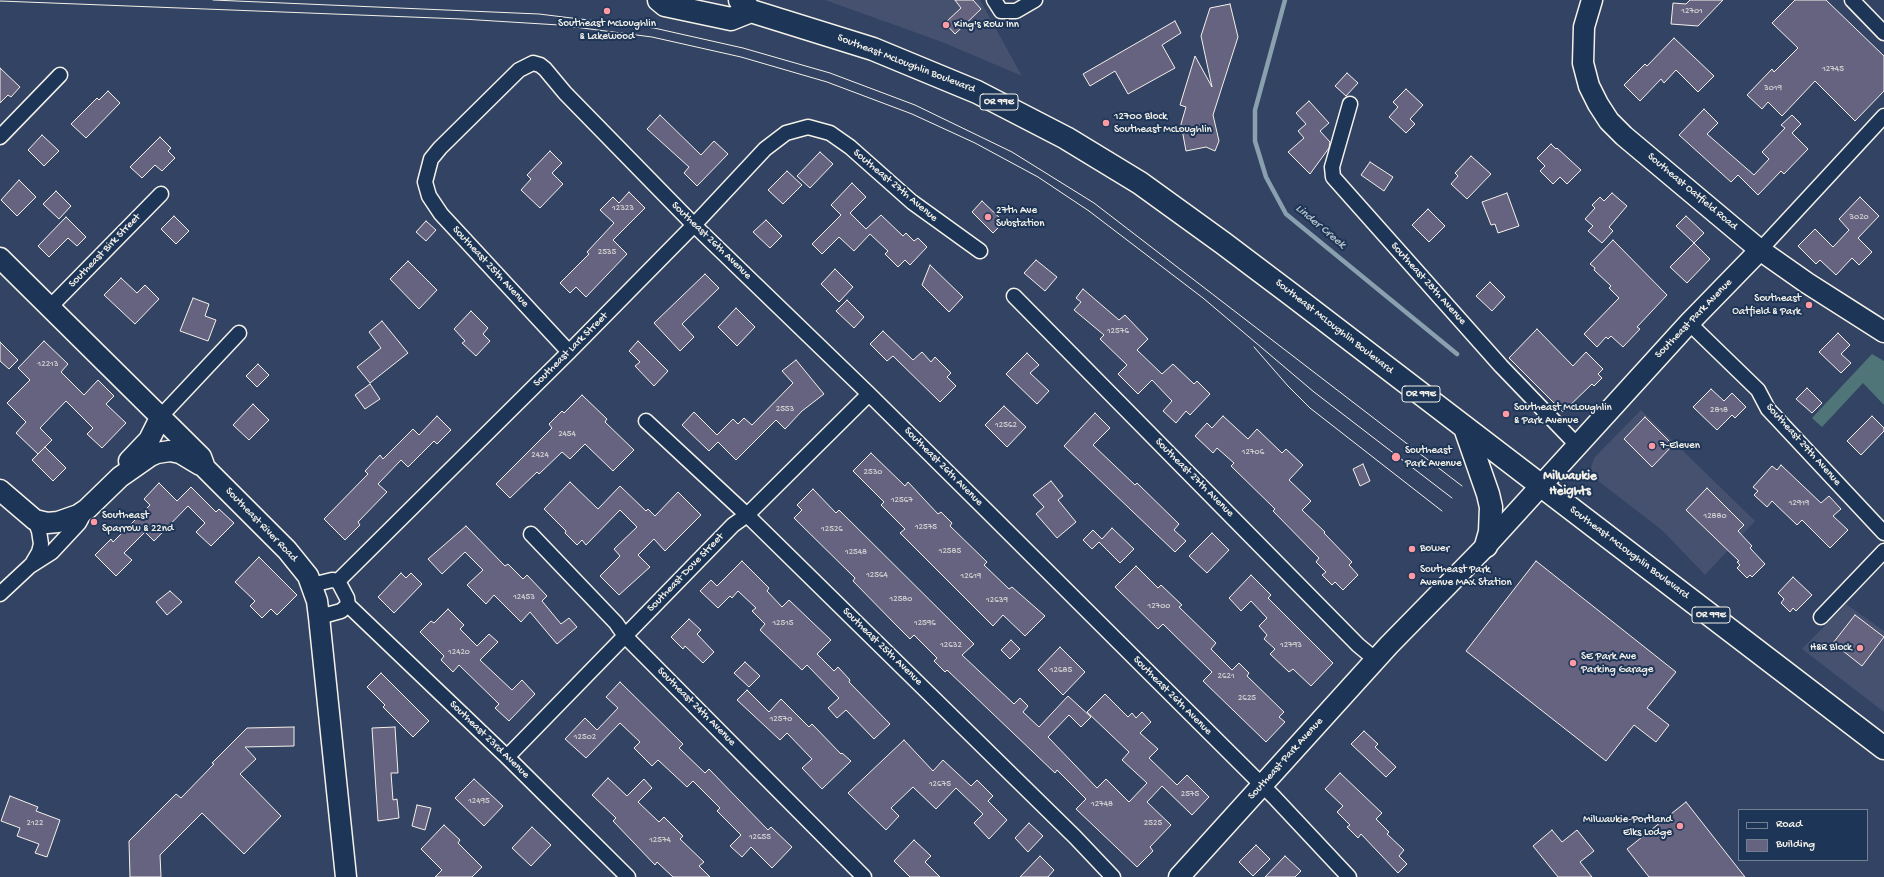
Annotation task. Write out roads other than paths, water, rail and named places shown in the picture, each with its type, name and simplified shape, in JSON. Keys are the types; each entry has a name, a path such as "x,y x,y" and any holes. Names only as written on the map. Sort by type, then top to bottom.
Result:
{"main road":[{"name":"Southeast McLoughlin Boulevard","path":"659,0 665,5 731,18 746,5 907,62 983,94 1066,138 1140,183 1223,242 1656,575 1771,660 1884,748"},
{"path":"1464,428 1488,494 1491,507 1490,532 1486,546"}],"street":[{"path":"997,5 1016,11 1035,0"},
{"name":"Southeast Oatfield Road","path":"1592,0 1584,27 1583,62 1589,86 1605,115 1624,136 1760,250 1807,283 1884,332"},
{"path":"1852,0 1884,33"},
{"name":"Southeast 25th Avenue","path":"532,63 519,70 440,148 432,159 425,182 428,196 441,214 569,352"},
{"name":"Southeast 26th Avenue","path":"532,63 540,65 545,69 565,93 694,225 869,394 1262,786 1349,877"},
{"path":"0,137 60,75"},
{"name":"Southeast 28th Avenue","path":"1350,104 1332,167 1333,176 1501,366 1577,445"},
{"name":"Southeast Park Avenue","path":"1179,877 1376,660 1486,546 1689,323 1760,250 1884,116"},
{"name":"Southeast Lark Street","path":"338,581 569,352 694,225 774,140 786,133 808,127"},
{"name":"Southeast 27th Avenue","path":"808,127 830,133 842,140 912,202 980,251"},
{"name":"Southeast Birk Street","path":"50,307 161,194"},
{"name":"Southeast River Road","path":"1,260 201,457 205,468 291,554 312,585 319,617 346,877"},
{"name":"Southeast 27th Avenue","path":"1014,296 1358,645 1376,660"},
{"name":"Southeast 29th Avenue","path":"1689,323 1758,390 1768,409 1884,533"},
{"path":"120,476 128,462 153,434 161,416 239,333"},
{"name":"Southeast Dove Street","path":"507,757 733,525 747,515 869,394"},
{"name":"Southeast 25th Avenue","path":"646,421 747,515 1075,837 1113,877"},
{"path":"0,490 35,520 48,523 58,522 78,515 120,476 150,456 163,452 180,453 205,468"},
{"path":"0,594 30,566 52,552 79,523 86,509"},
{"path":"30,566 39,552 41,544 39,531 35,520"},
{"name":"Southeast 24th Avenue","path":"531,534 616,623 625,636 864,877"},
{"path":"1821,617 1884,551"},
{"path":"312,585 332,580 338,581 342,586 348,605 342,611 319,617"},
{"name":"Southeast 23rd Avenue","path":"348,605 507,757 628,877"}],"waterway":[{"name":"Linder Creek","path":"1285,0 1255,110 1255,141 1266,177 1286,214 1457,354"}],"tram line":[{"path":"213,0 539,14 654,28 743,48 830,73 915,105 1012,152 1094,203 1462,486"},
{"path":"0,1 462,19 559,25 652,37 741,57 827,82 912,114 975,143 1038,177 1089,211 1203,298 1314,392 1452,498"},
{"path":"1254,347 1288,386 1310,408 1442,511"}],"place":[{"name":"Southeast McLoughlin & Lakewood","path":"607,11"},
{"name":"King's Row Inn","path":"946,25"},
{"name":"12700 Block Southeast McLoughlin","path":"1106,123"},
{"name":"27th Ave Substation","path":"988,217"},
{"name":"Southeast Oatfield & Park","path":"1809,305"},
{"name":"Southeast McLoughlin & Park Avenue","path":"1506,414"},
{"name":"7-Eleven","path":"1652,446"},
{"name":"Southeast Park Avenue","path":"1396,457"},
{"name":"Southeast Sparrow & 22nd","path":"94,522"},
{"name":"Bower","path":"1412,549"},
{"name":"Southeast Park Avenue MAX Station","path":"1412,576"},
{"name":"H&R Block","path":"1860,648"},
{"name":"SE Park Ave Parking Garage","path":"1573,663"},
{"name":"Milwaukie-Portland Elks Lodge","path":"1680,826"}],"district":[{"name":"Milwaukie Heights","path":"1570,484"}]}
